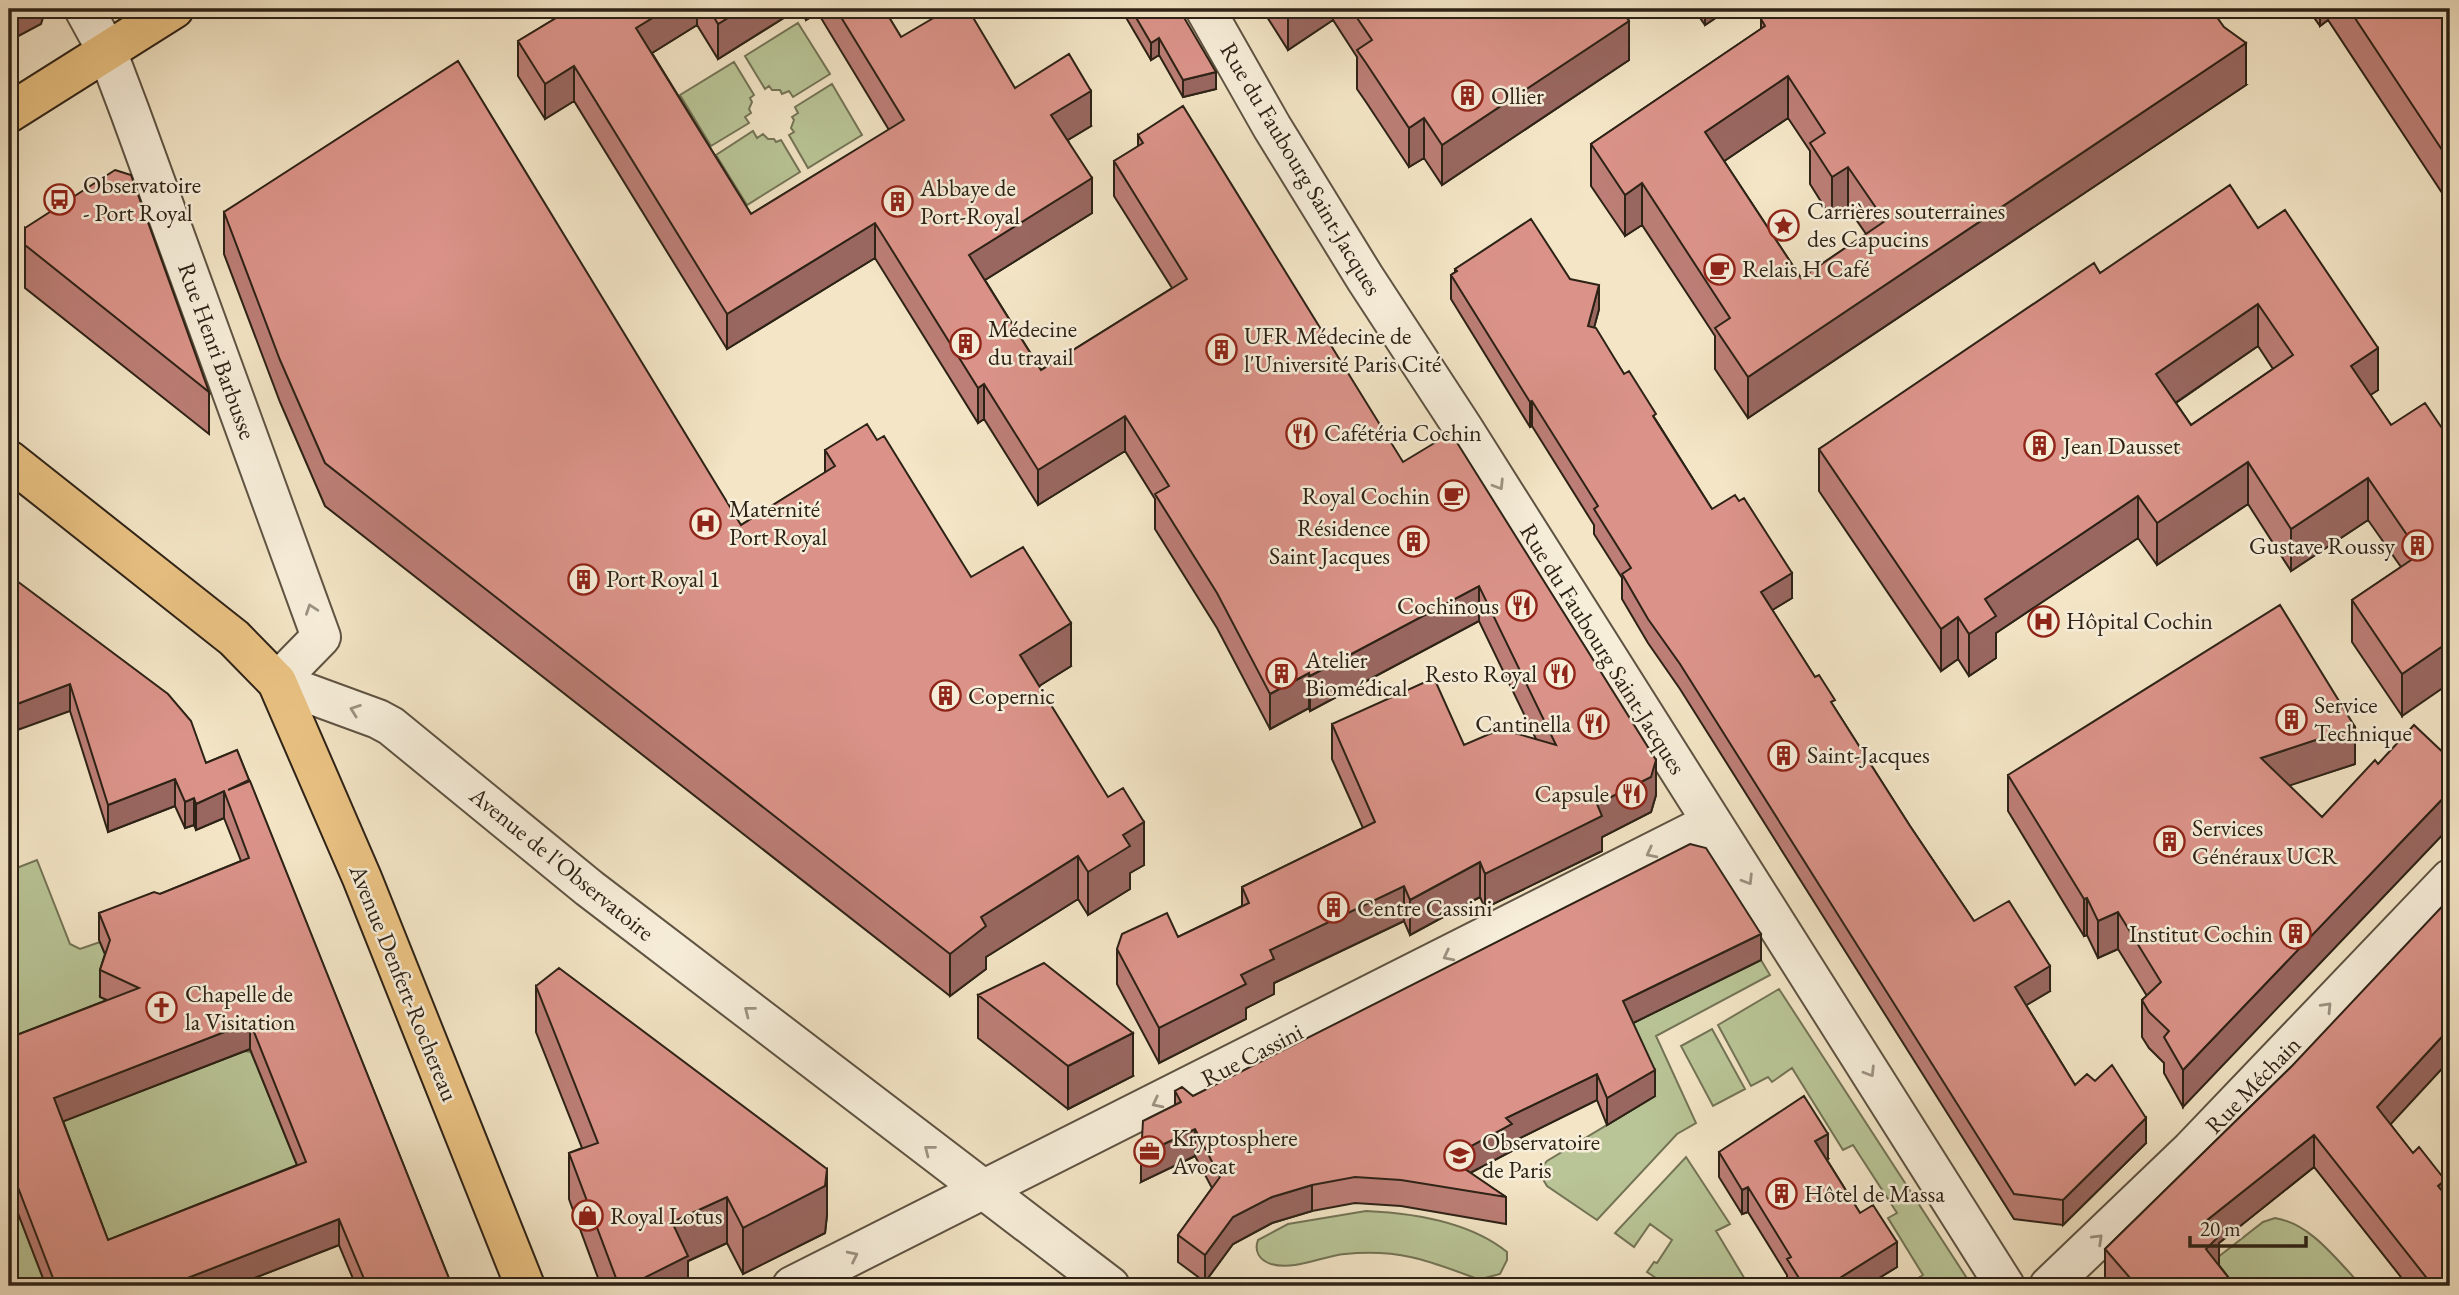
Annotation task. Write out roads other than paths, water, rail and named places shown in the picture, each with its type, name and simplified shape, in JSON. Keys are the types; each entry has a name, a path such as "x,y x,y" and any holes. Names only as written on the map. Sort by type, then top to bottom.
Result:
{"main road":[{"path":"9,113 174,9"},
{"name":"Avenue de l'Observatoire","path":"9,460 234,638 277,682"},
{"name":"Avenue Denfert-Rochereau","path":"277,682 362,878 526,1286"}],"street":[{"name":"Rue Henri Barbusse","path":"84,9 107,51 321,637 277,682"},
{"name":"Rue du Faubourg Saint-Jacques","path":"1205,9 1259,105 1365,278 1463,428 2005,1286"},
{"name":"Avenue de l'Observatoire","path":"277,682 391,726 589,888 1110,1286"},
{"name":"Rue Cassini","path":"792,1286 1712,822"},
{"name":"Rue Méchain","path":"2049,1286 2191,1150 2450,879"}],"place":[{"name":"Ollier","path":"1468,96"},
{"name":"Observatoire - Port Royal","path":"60,199"},
{"name":"Abbaye de Port-Royal","path":"897,202"},
{"name":"Carrières souterraines des Capucins","path":"1784,225"},
{"name":"Relais H Café","path":"1719,269"},
{"name":"Médecine du travail","path":"965,343"},
{"name":"UFR Médecine de l'Université Paris Cité","path":"1221,350"},
{"name":"Cafétéria Cochin","path":"1301,433"},
{"name":"Jean Dausset","path":"2040,446"},
{"name":"Royal Cochin","path":"1453,496"},
{"name":"Maternité Port Royal","path":"706,523"},
{"name":"Résidence Saint Jacques","path":"1413,542"},
{"name":"Gustave Roussy","path":"2418,546"},
{"name":"Port Royal 1","path":"583,579"},
{"name":"Cochinous","path":"1522,606"},
{"name":"Hôpital Cochin","path":"2043,621"},
{"name":"Atelier Biomédical","path":"1282,674"},
{"name":"Resto Royal","path":"1560,674"},
{"name":"Copernic","path":"945,696"},
{"name":"Service Technique","path":"2291,719"},
{"name":"Cantinella","path":"1594,724"},
{"name":"Saint-Jacques","path":"1784,755"},
{"name":"Capsule","path":"1632,794"},
{"name":"Services Généraux UCR","path":"2169,842"},
{"name":"Centre Cassini","path":"1334,908"},
{"name":"Institut Cochin","path":"2296,934"},
{"name":"Chapelle de la Visitation","path":"162,1008"},
{"name":"Kryptosphere Avocat","path":"1149,1152"},
{"name":"Observatoire de Paris","path":"1459,1156"},
{"name":"Hôtel de Massa","path":"1781,1194"},
{"name":"Royal Lotus","path":"587,1216"}]}
